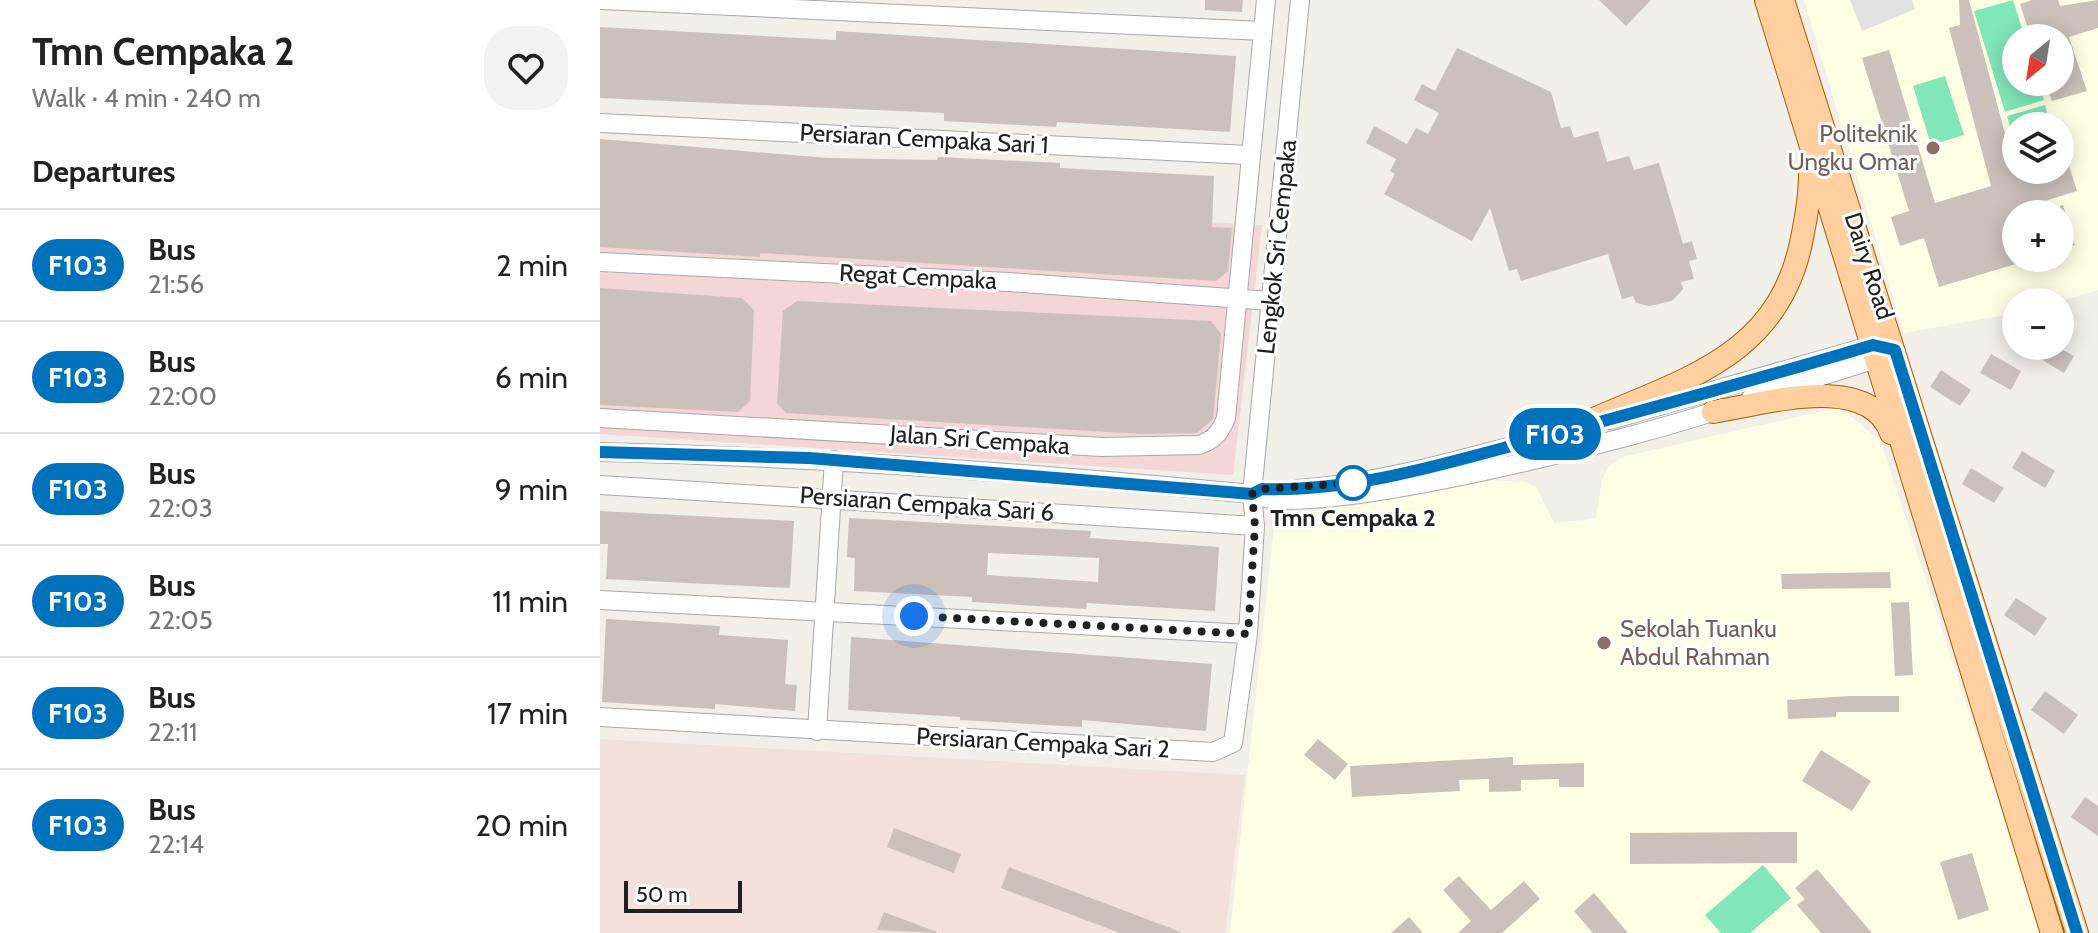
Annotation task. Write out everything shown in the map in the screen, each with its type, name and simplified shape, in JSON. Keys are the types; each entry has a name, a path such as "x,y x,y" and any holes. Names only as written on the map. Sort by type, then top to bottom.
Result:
{"main road":[{"path":"1766,0 1807,133 2077,933"},
{"name":"Dairy Road","path":"1783,0 1882,352"},
{"path":"1568,431 1618,406 1703,373 1761,328 1788,288 1797,262 1811,181 1807,133"},
{"path":"1882,352 1910,472 2052,933"},
{"path":"1713,412 1820,395 1859,400 1878,411 1888,425 1902,465 1910,472"}],"street":[{"path":"602,0 1263,31"},
{"path":"1235,298 1266,0"},
{"name":"Lengkok Sri Cempaka","path":"1252,494 1300,0"},
{"name":"Persiaran Cempaka Sari 1","path":"600,123 1248,155"},
{"name":"Regat Cempaka","path":"600,262 993,281 1271,301"},
{"name":"Jalan Sri Cempaka","path":"600,418 1102,447 1199,445 1211,441 1221,431 1226,418 1235,298"},
{"name":"Jalan Sri Cempaka","path":"600,452 761,455 1102,479 1252,494 1265,501 1363,494 1572,450 1713,412 1882,352"},
{"name":"Jalan Sri Cempaka","path":"1252,494 1262,489 1315,487 1400,474 1882,352"},
{"path":"741,426 753,434 761,455"},
{"path":"761,455 775,434 787,428"},
{"path":"1102,447 1102,479"},
{"path":"817,731 834,460"},
{"name":"Persiaran Cempaka Sari 6","path":"600,485 832,497 1255,526"},
{"name":"Persiaran Cempaka Sari 2","path":"600,717 1213,752 1233,743 1237,732 1248,634 1255,526 1252,494"},
{"path":"600,600 1248,634"}],"shaded area":[{"name":"Politeknik Ungku Omar","path":"1804,0 2098,0 2098,290 2074,297 2074,288 2002,288 2002,316 1904,333"},
{"path":"1850,0 1912,0 1915,9 1862,31"},
{"path":"600,189 1262,225 1233,475 600,434"},
{"name":"Sekolah Tuanku Abdul Rahman","path":"1840,407 1881,442 2041,933 1230,933 1275,518 1491,480 1525,482 1536,487 1554,523 1592,519 1596,518 1602,480 1609,466 1622,457"},
{"path":"600,739 1245,775 1225,933 600,933"}],"green space":[{"path":"2013,0 2021,24 2002,24 2002,96 2043,96 2044,100 2005,112 1974,11"},
{"path":"1945,76 1964,135 1931,145 1913,86"},
{"path":"2045,105 2047,112 2021,112"},
{"path":"1763,865 1791,898 1750,933 1721,933 1705,915"}],"building":[{"path":"1205,0 1243,0 1242,12 1205,10"},
{"path":"1599,0 1651,0 1626,26"},
{"path":"1959,0 1969,0 2002,122 2002,184 2074,184 2074,181 2077,191 2048,200 2002,200 2002,268 1939,287 1924,238 1900,246 1891,217 1909,211 1862,58 1889,50 1935,203 1991,186 1949,28 1960,25"},
{"path":"2032,0 2058,0 2060,6 2098,0 2098,28 2074,35 2074,24 2026,24 2020,4"},
{"path":"600,27 836,40 836,31 1236,56 1230,132 1057,122 1056,127 944,121 944,113 600,98"},
{"path":"1457,48 1551,92 1561,128 1570,126 1574,138 1598,131 1607,162 1629,156 1634,170 1659,163 1683,244 1692,241 1697,259 1689,261 1694,279 1681,282 1683,289 1672,301 1649,306 1636,303 1633,296 1622,299 1608,254 1521,281 1517,269 1509,271 1490,208 1472,241 1384,194 1395,174 1390,171 1396,159 1366,143 1374,126 1407,144 1416,128 1428,134 1439,113 1414,100 1422,84 1435,91"},
{"path":"2074,52 2087,91 2074,95"},
{"path":"2050,96 2070,96 2052,101"},
{"path":"600,139 828,158 937,160 938,157 1060,163 1060,168 1214,176 1212,227 1232,228 1228,271 1216,281 760,253 760,257 600,247"},
{"path":"600,288 742,298 754,310 750,401 738,412 600,405"},
{"path":"797,301 1211,321 1221,334 1213,419 1197,433 1142,434 786,413 777,403 783,311"},
{"path":"1991,354 2021,371 2011,390 1980,373"},
{"path":"2042,360 2072,360 2064,373"},
{"path":"1941,370 1971,390 1960,406 1930,387"},
{"path":"2022,451 2055,471 2045,488 2012,468"},
{"path":"1971,468 2004,488 1994,503 1962,484"},
{"path":"600,511 794,521 790,588 606,579 608,544 600,544"},
{"path":"849,518 1091,531 1090,538 1219,547 1215,611 1087,603 1086,609 972,602 972,597 854,591 855,558 847,557","holes":["988,553 1099,558 1098,582 987,575"]},
{"path":"1890,572 1891,588 1782,589 1781,574"},
{"path":"2016,598 2047,618 2035,636 2004,615"},
{"path":"1909,602 1913,675 1895,676 1891,603"},
{"path":"606,619 720,626 719,635 788,640 785,684 797,685 795,711 715,704 715,709 602,702"},
{"path":"851,637 1212,664 1206,731 1082,720 1082,727 848,710"},
{"path":"2045,691 2078,715 2064,734 2031,710"},
{"path":"1899,696 1899,712 1836,712 1836,717 1788,719 1787,700"},
{"path":"1318,739 1348,764 1335,780 1304,755"},
{"path":"1821,750 1871,781 1852,811 1802,781"},
{"path":"1513,757 1513,765 1584,763 1584,787 1559,787 1559,779 1521,780 1521,791 1489,792 1489,779 1459,780 1460,791 1352,797 1350,766"},
{"path":"2085,797 2098,806 2098,836 2071,817"},
{"path":"894,828 961,854 954,873 887,847"},
{"path":"1797,832 1797,863 1630,864 1630,833"},
{"path":"1972,853 1989,910 1958,920 1940,862"},
{"path":"1009,867 1181,932 1120,933 1001,888"},
{"path":"1817,869 1872,933 1821,933 1797,905 1805,899 1795,888"},
{"path":"1459,876 1491,910 1524,881 1540,899 1502,933 1458,933 1471,921 1443,890"},
{"path":"1594,893 1628,933 1593,933 1574,911"},
{"path":"884,912 937,932 937,933 877,930"},
{"path":"1409,917 1423,933 1391,933"}],"bus line":[{"name":"F103","path":"600,452 809,458 1102,479 1252,494 1262,489 1352,483 1431,468 1697,398 1873,345 1895,350 2077,933"}],"place":[{"name":"Politeknik Ungku Omar","path":"1933,148"},
{"name":"Tmn Cempaka 2","path":"1353,483"},
{"name":"Sekolah Tuanku Abdul Rahman","path":"1604,643"}],"route":[{"path":"914,616 1248,634 1255,526 1252,494 1262,489 1353,483"}]}
